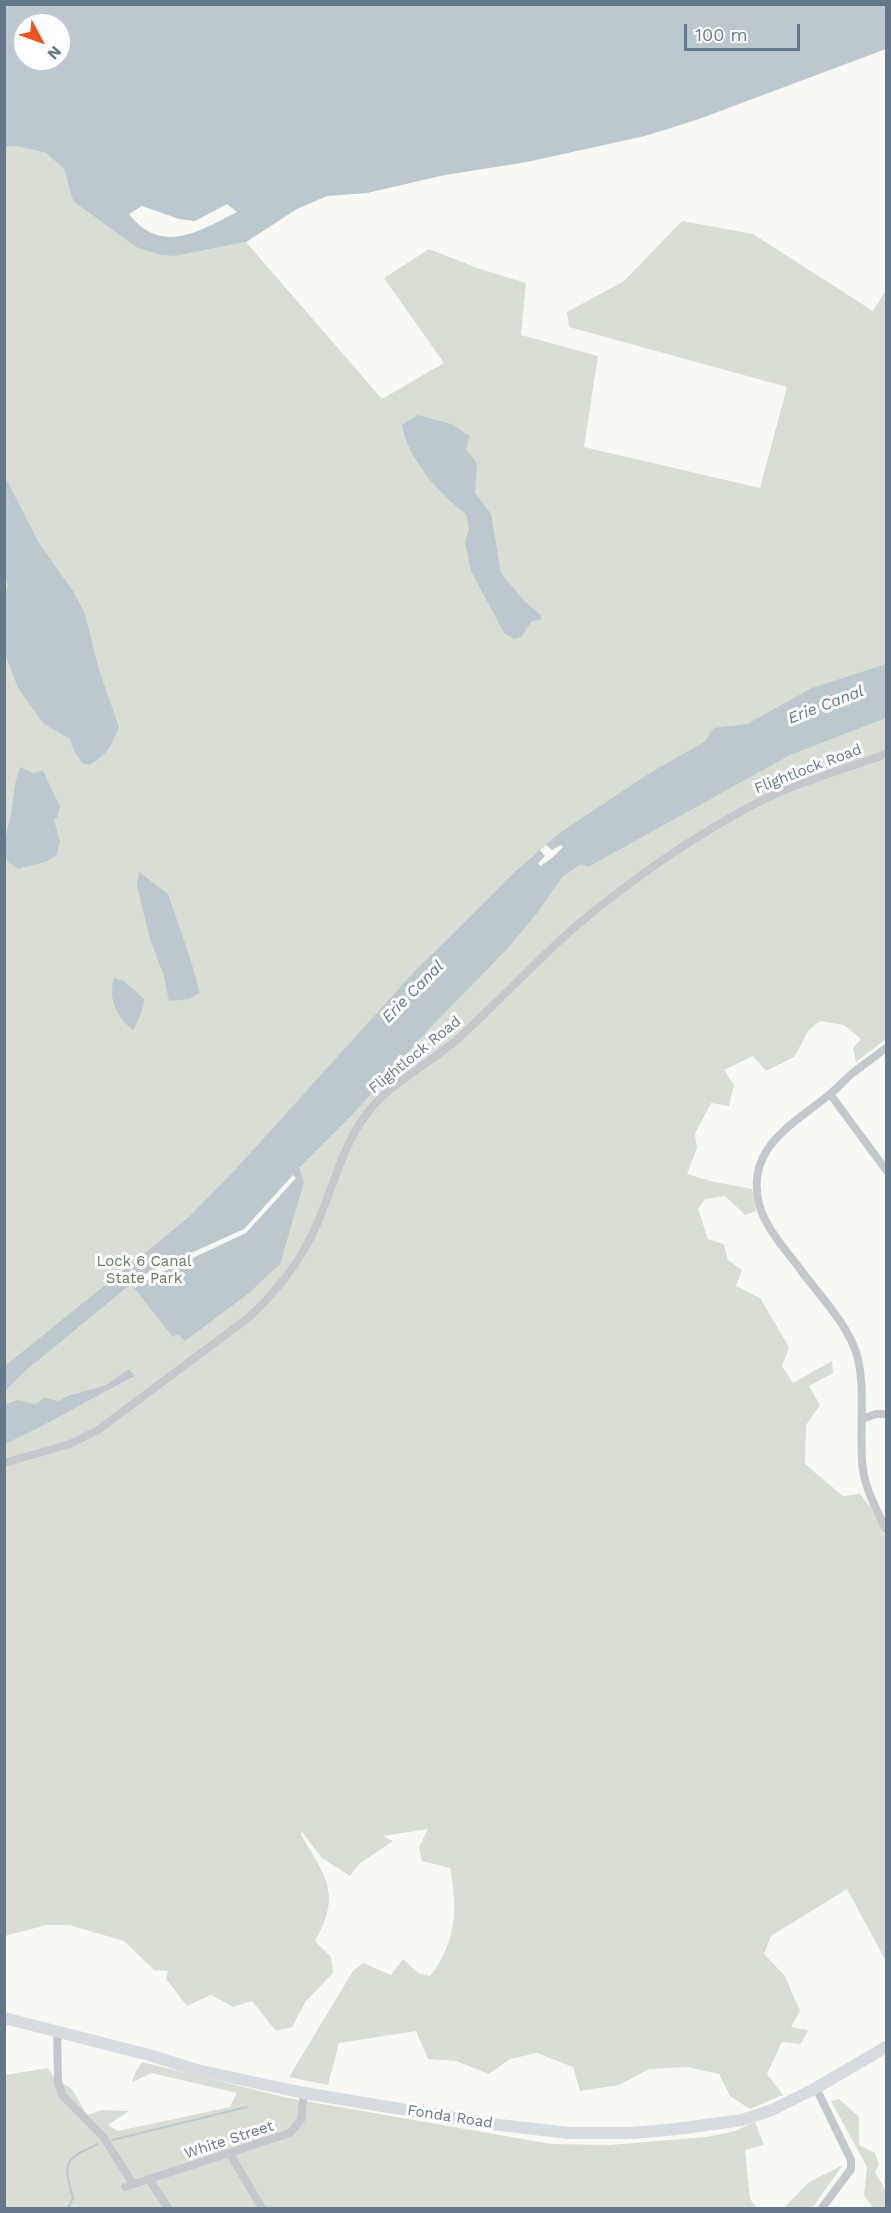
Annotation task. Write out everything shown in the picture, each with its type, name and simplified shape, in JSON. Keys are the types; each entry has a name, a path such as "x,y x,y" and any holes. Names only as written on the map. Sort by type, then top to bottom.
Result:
{"street":[{"name":"Flightlock Road","path":"4,1463 70,1444 98,1430 248,1318 267,1301 286,1279 310,1240 347,1149 373,1106 452,1044 539,960 585,920 630,884 692,840 758,802 813,779 886,754"},
{"path":"886,1048 830,1094 804,1112 768,1147 758,1174 759,1205 770,1229 838,1319 853,1345 859,1367 863,1470 886,1529"},
{"path":"830,1094 886,1170"},
{"path":"862,1419 876,1414 886,1414"},
{"name":"Fonda Road","path":"4,2018 57,2030 197,2070 304,2093 491,2124 569,2133 633,2133 742,2120 772,2110 816,2088 886,2047"},
{"name":"White Street","path":"57,2030 58,2082 62,2095 104,2138 129,2186 290,2133 301,2120 304,2093"},
{"path":"816,2088 850,2160 850,2169 822,2208"},
{"path":"230,2154 262,2208"},
{"path":"148,2179 168,2208"}],"green space":[{"name":"Lock 6 Canal State Park","path":"16,146 46,153 64,169 73,201 176,256 246,242 382,399 444,363 384,278 429,249 480,269 526,283 521,335 598,356 584,447 760,488 787,387 569,327 567,312 624,281 682,221 753,234 873,311 886,290 886,1039 856,1062 853,1048 861,1039 844,1025 820,1021 809,1030 794,1057 766,1071 753,1056 724,1070 734,1085 729,1106 711,1103 695,1134 697,1148 687,1174 752,1189 756,1211 745,1215 725,1196 705,1199 698,1209 708,1239 724,1244 728,1260 742,1270 736,1286 760,1298 789,1347 782,1366 793,1383 832,1361 833,1373 809,1386 820,1405 806,1425 805,1464 843,1496 860,1494 871,1508 886,1537 886,1961 847,1889 771,1936 764,1954 785,1976 800,2011 791,2027 808,2030 801,2044 782,2042 767,2074 783,2095 750,2109 730,2096 719,2074 687,2067 649,2069 619,2085 580,2091 573,2067 537,2053 510,2059 489,2074 456,2061 428,2059 416,2031 339,2043 328,2085 289,2077 353,1971 363,1963 391,1975 403,1959 418,1973 430,1976 439,1964 453,1925 453,1883 450,1868 422,1861 419,1847 428,1829 383,1836 393,1841 359,1864 350,1876 322,1858 302,1832 301,1835 318,1863 328,1886 328,1911 315,1941 331,1957 333,1973 306,2001 292,2027 276,2031 252,2001 233,2007 211,1995 187,2006 166,1979 168,1971 154,1970 124,1941 69,1925 46,1925 5,1936 5,147"},
{"path":"142,2062 288,2098 551,2144 610,2145 707,2137 735,2131 755,2122 764,2145 745,2150 750,2199 757,2208 5,2208 5,2075 48,2068 54,2078 72,2089 87,2115 102,2110 129,2111 108,2125 118,2131 230,2107 237,2093 152,2073 132,2082"},
{"path":"839,2099 859,2117 859,2145 875,2153 879,2164 875,2172 886,2191 886,2208 873,2208 864,2195 867,2167 831,2101"},
{"path":"843,2165 812,2208 784,2208 809,2182"}],"water":[{"path":"5,4 886,5 886,49 699,119 645,136 527,162 445,175 367,193 327,196 297,209 246,242 176,256 161,255 138,248 73,201 64,169 46,153 16,146 5,147","holes":["227,204 237,212 195,232 167,237 154,234 141,227 129,214 142,206 179,219 195,221"]},
{"path":"418,415 451,424 470,436 466,449 477,464 475,493 491,514 501,573 525,602 541,615 541,620 532,621 521,637 514,639 504,633 471,571 465,542 469,529 466,514 426,475 405,438 402,425"},
{"path":"5,477 39,543 73,591 85,614 99,670 119,727 108,749 89,765 82,763 70,739 44,724 18,688 5,654 5,594 8,586 4,574"},
{"name":"Erie Canal","path":"886,664 886,718 790,755 588,867 581,864 562,877 537,913 507,949 431,1027 352,1115 299,1168 304,1182 280,1264 249,1293 185,1341 178,1334 173,1337 131,1284 25,1371 5,1391 5,1366 189,1217 235,1170 414,972 517,870 561,832 653,771 704,742 714,728 747,724 812,688"},
{"path":"20,767 33,773 43,771 60,807 58,816 54,820 60,842 56,856 45,862 18,869 7,861 5,843"},
{"path":"139,872 168,894 200,993 189,999 169,1001 164,976 150,939 137,886"},
{"path":"114,978 124,981 144,999 133,1030 122,1019 115,1007 112,993"},
{"path":"129,1369 135,1376 5,1444 5,1405 17,1400 35,1404 45,1398 59,1401 68,1396 106,1385"}],"pier":[{"path":"546,845 552,850 561,845 563,847 540,866 538,863 545,856 540,850"},
{"path":"293,1175 296,1178 246,1233 152,1277 135,1288 132,1284 149,1272 244,1229"}],"waterway":[{"path":"112,2140 247,2107"},
{"path":"68,2208 73,2198 67,2169 69,2164 78,2154 98,2144"}]}
